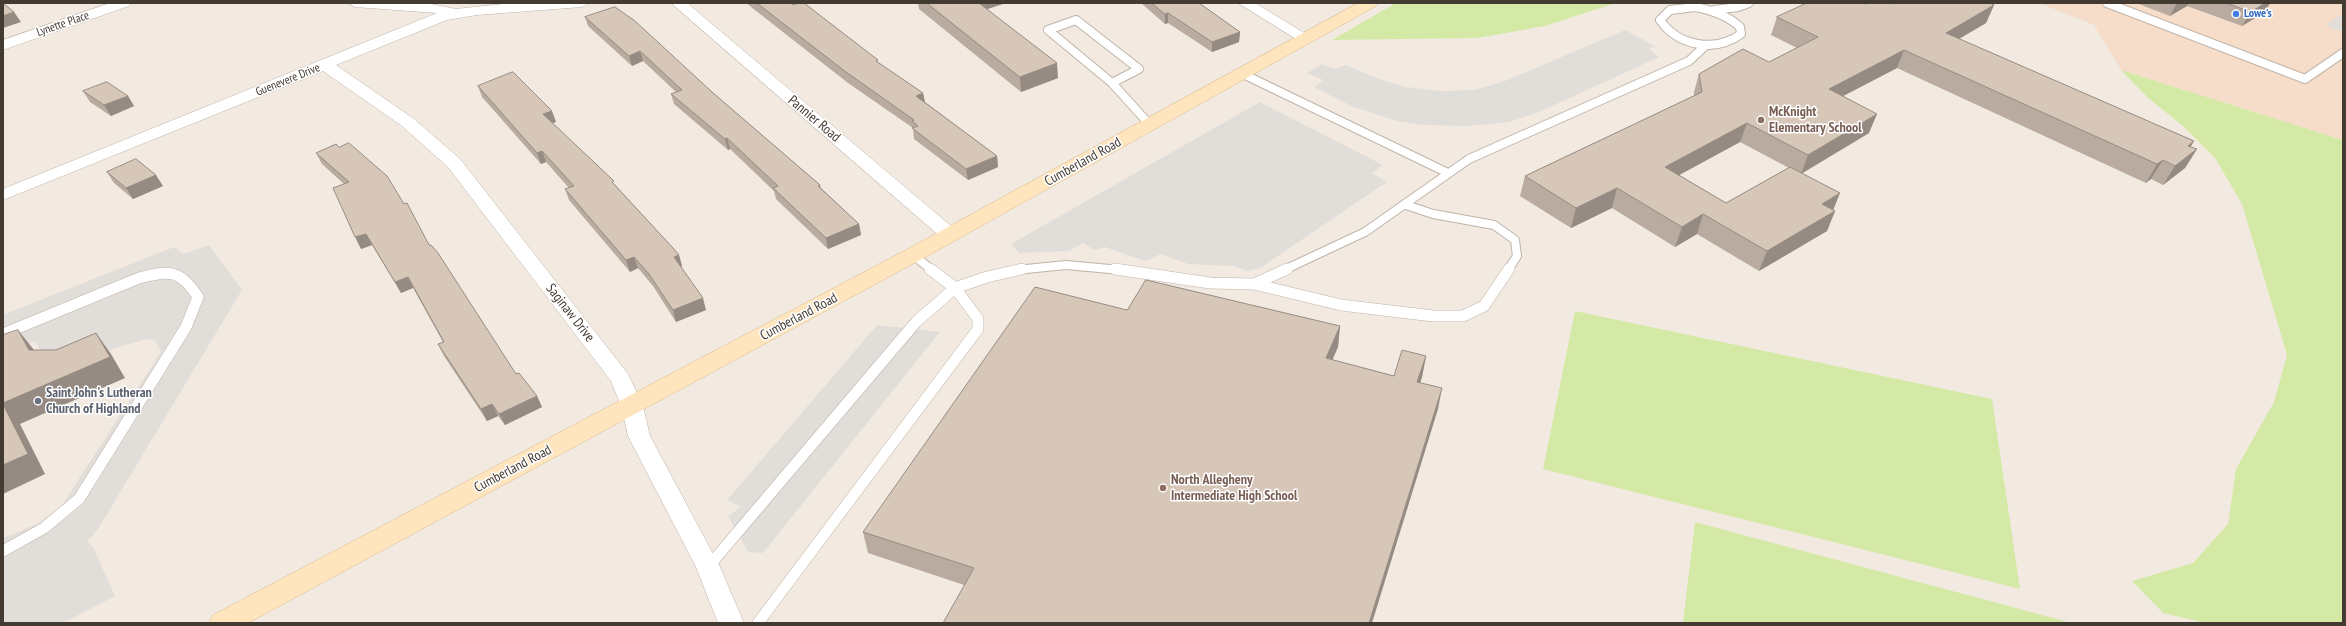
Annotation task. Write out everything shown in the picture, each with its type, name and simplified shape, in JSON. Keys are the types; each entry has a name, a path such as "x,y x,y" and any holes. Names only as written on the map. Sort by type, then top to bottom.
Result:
{"main road":[{"name":"Cumberland Road","path":"223,623 950,235 1370,3"}],"street":[{"name":"Lynette Place","path":"3,45 124,3"},
{"path":"355,3 436,8 456,13"},
{"name":"Guenevere Drive","path":"3,195 325,65 432,20 456,13 582,3"},
{"name":"Pannier Road","path":"678,3 950,235"},
{"path":"1245,3 1306,39"},
{"name":"Saginaw Drive","path":"325,65 406,119 427,135 454,163 621,379 632,406 639,436 708,567 731,623"}],"lane":[{"path":"1712,10 1734,21 1740,27 1741,34 1729,44 1706,45 1679,39 1669,33 1660,20 1662,15 1681,8 1712,10 1738,7 1749,3"},
{"path":"2107,3 2305,79 2343,53"},
{"path":"1112,83 1139,69 1076,20 1048,30 1112,83 1150,125"},
{"path":"1254,284 1366,232 1469,159 1689,61 1706,45"},
{"path":"1243,74 1448,173"},
{"path":"708,567 916,322 955,288 987,277 1019,269 1066,265 1110,268 1210,283 1254,284 1341,305 1433,316 1463,316 1484,306 1517,256 1515,240 1494,225 1433,214 1406,205"},
{"path":"758,623 978,328 978,319 955,288 913,255"},
{"path":"3,334 139,278 159,273 182,275 188,281 198,297 186,327 79,499 61,518 32,537 3,551"}],"shaded area":[{"path":"2039,3 2343,3 2343,140 2121,70 2094,25"},
{"path":"2343,14 2343,32 2325,25"},
{"path":"1625,30 1655,46 1649,49 1659,57 1537,113 1509,122 1468,126 1423,125 1397,121 1351,106 1314,87 1323,80 1307,73 1322,64 1335,69 1346,65 1379,79 1406,87 1440,91 1475,90 1505,81"},
{"path":"1260,102 1383,165 1372,173 1387,182 1260,268 1247,271 1234,266 1188,264 1161,254 1145,261 1105,247 1094,250 1083,243 1069,251 1019,253 1011,244"},
{"path":"209,245 242,290 98,529 87,542 93,547 115,596 63,623 3,623 3,538 39,523 62,505 161,352 155,340 148,339 118,347 92,358 45,358 35,341 3,354 3,315 174,247 184,254"},
{"path":"877,325 940,332 763,553 748,552 728,516 741,507 727,500"}],"green space":[{"path":"1396,3 1616,3 1545,26 1478,38 1332,40"},
{"path":"2121,70 2343,140 2343,623 2205,623 2163,613 2132,581 2193,563 2228,524 2236,469 2274,402 2287,355 2242,204 2215,158 2183,126 2147,97"},
{"path":"1575,311 1992,399 2020,589 1543,469"},
{"path":"1695,522 2072,623 1683,623"}],"building":[{"path":"3,3 14,12 3,16"},
{"path":"757,3 791,3 793,5 804,3 878,60 876,61 923,93 916,96 997,156 966,169 912,128 918,126 912,121 914,120 846,72"},
{"path":"927,3 979,3 1057,63 1020,77"},
{"path":"1152,3 1199,3 1240,32 1212,42 1168,13 1165,14"},
{"path":"1807,3 1990,3 1994,5 1946,33 2194,141 2188,146 2197,149 2175,166 2163,160 2157,164 1904,50 1829,89 1877,114 1808,155 1747,123 1665,167 1726,203 1790,167 1840,193 1822,204 1835,211 1767,251 1703,214 1682,227 1617,188 1576,208 1525,176 1702,92 1699,74 1743,49 1769,62 1818,37 1777,17"},
{"path":"2227,3 2265,3 2251,12"},
{"path":"615,7 635,21 712,92 820,185 818,186 859,224 826,238 773,188 778,186 727,138 725,139 671,94 682,90 640,51 629,56 585,17"},
{"path":"513,72 552,111 543,114 614,181 612,182 679,255 674,257 703,298 673,310 649,274 634,257 626,260 565,189 574,186 542,151 537,153 478,86"},
{"path":"107,82 128,96 104,105 83,91"},
{"path":"349,143 387,176 404,204 407,203 429,245 431,245 438,253 516,374 519,373 537,396 499,414 492,404 481,409 438,344 444,342 408,277 395,282 366,234 355,237 333,188 349,182 316,153 336,144 339,147"},
{"path":"136,159 156,175 126,188 107,172"},
{"name":"North Allegheny Intermediate High School","path":"1146,280 1340,326 1326,358 1394,376 1402,350 1426,356 1417,382 1442,388 1369,623 943,623 974,568 863,532 1035,287 1127,310"},
{"path":"18,330 29,350 56,350 96,333 110,357 3,403 3,335"},
{"path":"3,404 28,454 3,465"}],"place":[{"name":"Lowe's","path":"2236,14"},
{"name":"McKnight Elementary School","path":"1761,120"},
{"name":"Saint John's Lutheran Church of Highland","path":"38,401"},
{"name":"North Allegheny Intermediate High School","path":"1163,488"}]}
